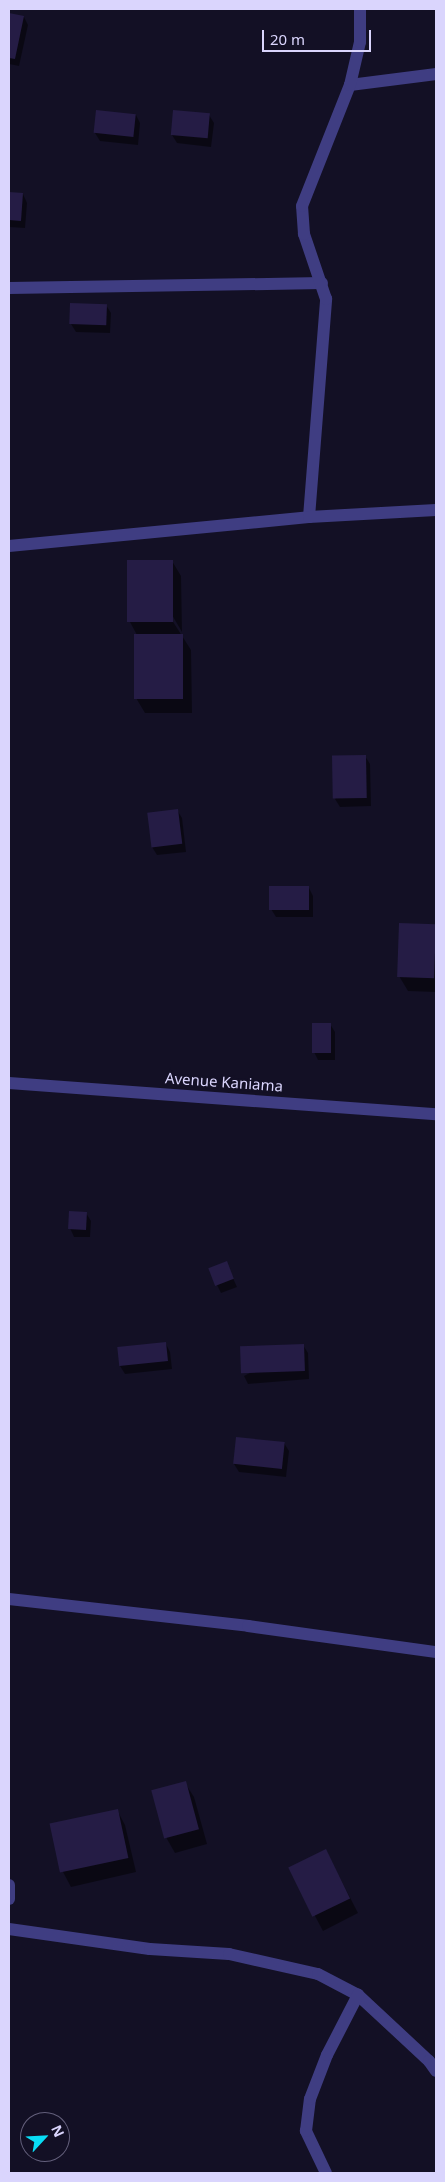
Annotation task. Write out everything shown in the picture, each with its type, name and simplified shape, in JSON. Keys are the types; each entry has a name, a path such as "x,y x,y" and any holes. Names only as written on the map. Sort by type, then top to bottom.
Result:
{"street":[{"path":"309,517 326,299 304,234 302,206 350,85 360,42 360,9"},
{"path":"350,85 436,74"},
{"path":"9,288 322,283"},
{"path":"9,546 309,517 436,510"},
{"name":"Avenue Kaniama","path":"9,1082 436,1114"},
{"path":"9,1600 248,1626 436,1652"},
{"path":"9,1885 9,1899"},
{"path":"9,1929 150,1949 229,1954 318,1974 358,1996 429,2061 436,2071"},
{"path":"326,2173 306,2131 310,2099 327,2055 358,1996"}],"building":[{"path":"9,13 24,16 15,59 9,58"},
{"path":"96,110 136,114 133,137 94,133"},
{"path":"173,110 210,113 208,138 171,135"},
{"path":"9,192 23,193 21,221 9,220"},
{"path":"70,303 107,304 106,325 69,324"},
{"path":"127,560 173,560 173,622 127,622"},
{"path":"134,634 183,634 183,699 134,699"},
{"path":"366,755 367,798 333,799 332,756"},
{"path":"178,809 182,844 151,848 147,813"},
{"path":"269,886 309,886 309,910 269,910"},
{"path":"399,923 436,924 434,978 397,977"},
{"path":"312,1023 331,1023 331,1053 312,1053"},
{"path":"69,1211 87,1212 86,1230 68,1229"},
{"path":"227,1261 234,1279 215,1286 208,1268"},
{"path":"166,1342 168,1361 119,1366 117,1347"},
{"path":"304,1344 305,1371 241,1373 240,1346"},
{"path":"236,1437 285,1442 282,1469 233,1464"},
{"path":"186,1781 199,1829 164,1839 151,1790"},
{"path":"118,1809 128,1858 60,1872 50,1824"},
{"path":"326,1849 350,1898 312,1917 288,1867"}]}
